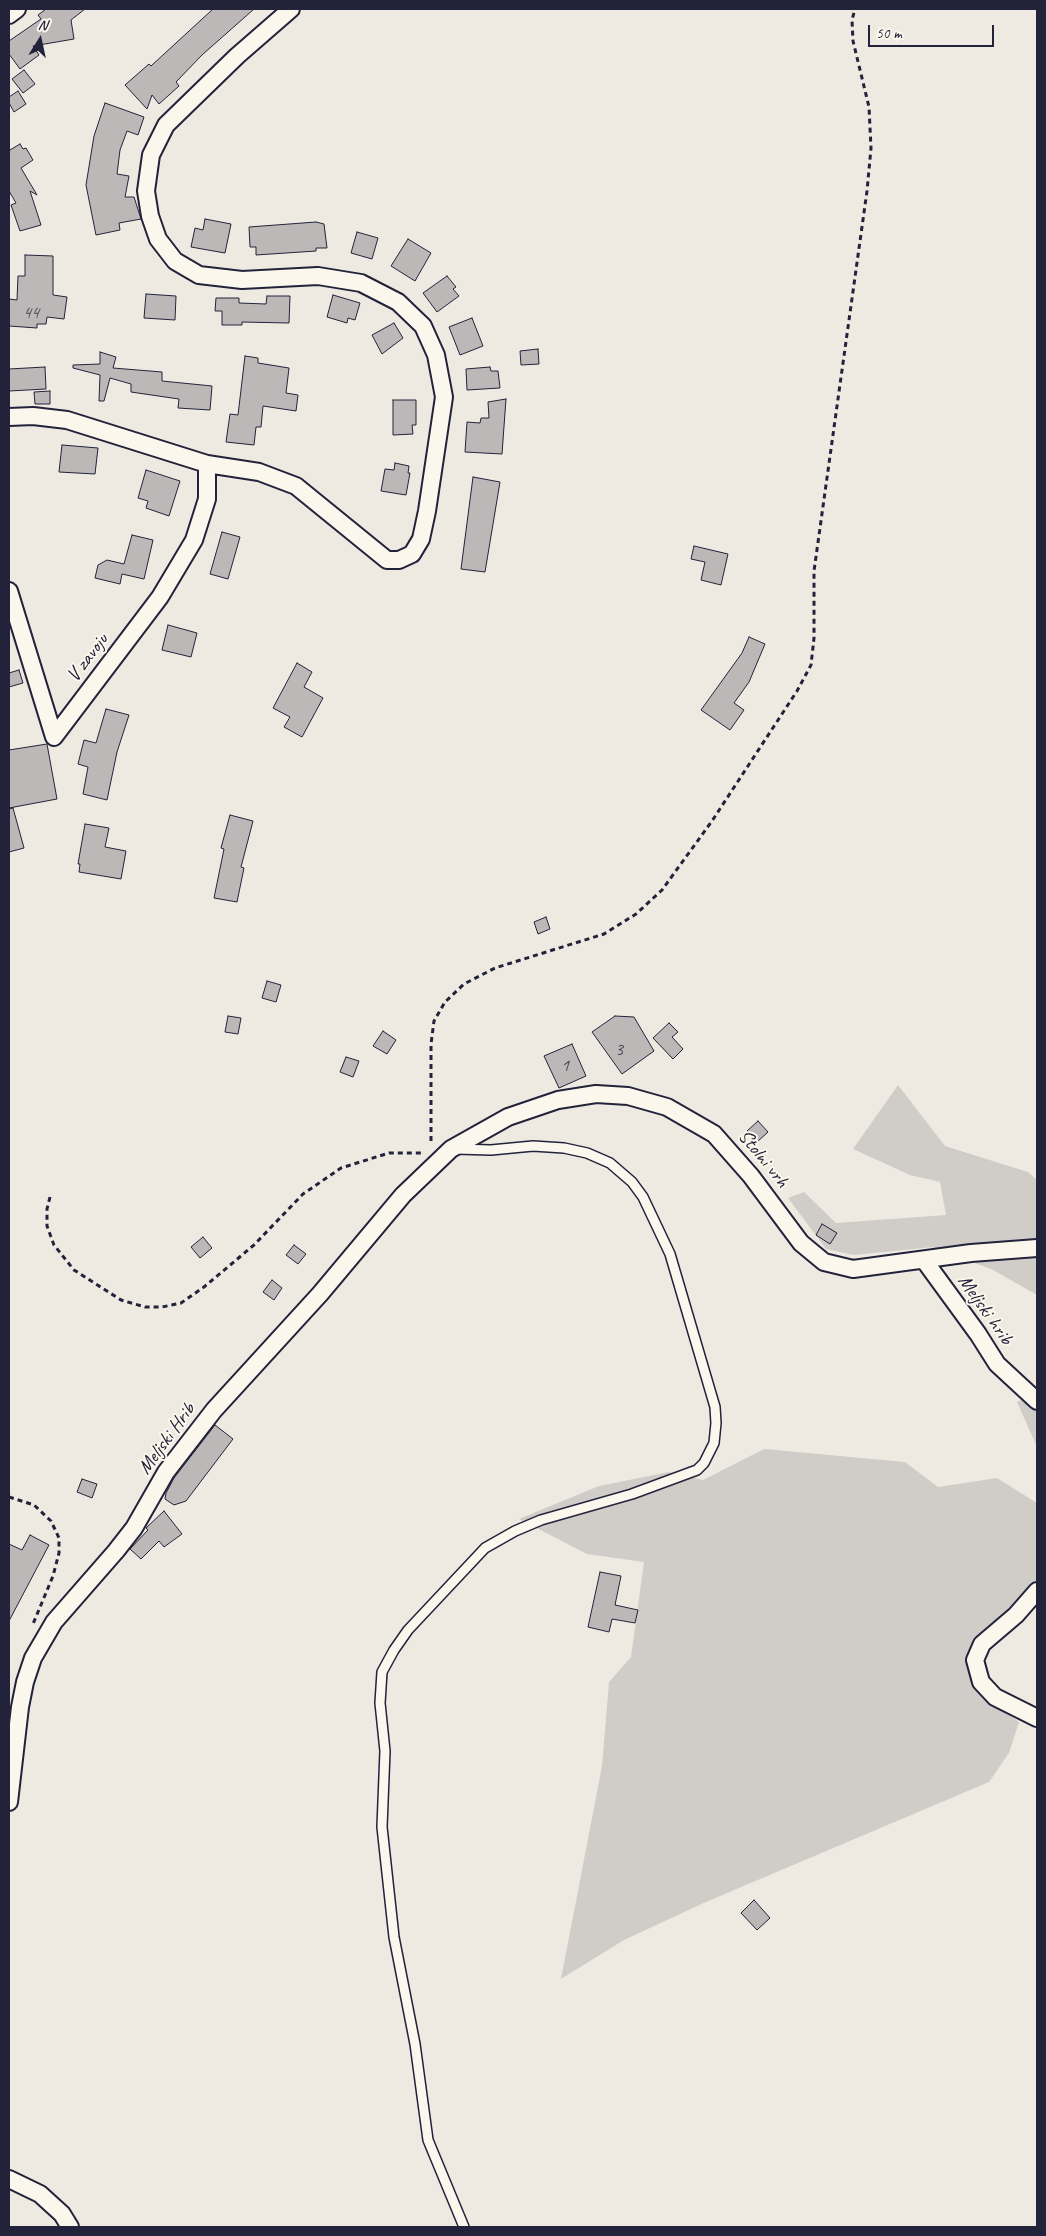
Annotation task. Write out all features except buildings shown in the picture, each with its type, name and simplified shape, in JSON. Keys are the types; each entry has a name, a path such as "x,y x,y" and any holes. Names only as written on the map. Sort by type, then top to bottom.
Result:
{"street":[{"path":"9,15 16,9"},
{"path":"9,417 33,416 67,420 207,464 259,472 296,486 387,560 399,560 412,554 421,539 444,397 436,355 423,326 398,302 361,283 318,276 242,280 199,275 176,261 158,239 150,216 146,191 151,155 166,125 237,56 291,9"},
{"name":"V zavoju","path":"9,591 54,737 160,597 194,540 208,499 207,464"},
{"name":"Stolni vrh","path":"451,1149 508,1117 558,1100 596,1094 628,1096 667,1107 714,1134 751,1176 801,1243 824,1262 853,1269 971,1253 1037,1248"},
{"name":"Meljski Hrib","path":"9,1802 17,1725 25,1682 33,1658 54,1622 122,1544 134,1528 166,1472 214,1410 320,1294 403,1195 451,1149"},
{"name":"Meljski hrib","path":"924,1260 978,1334 997,1364 1037,1401"},
{"path":"1037,1591 1016,1615 982,1644 975,1660 981,1682 995,1697 1037,1718"},
{"path":"9,2179 40,2194 62,2214 70,2227"}],"lane":[{"path":"451,1149 491,1150 532,1146 564,1148 587,1153 610,1163 632,1182 643,1197 670,1254 715,1407 716,1423 714,1443 704,1463 697,1470 632,1494 541,1520 515,1531 485,1548 408,1630 382,1672 380,1703 385,1751 382,1827 394,1936 415,2044 428,2140 464,2227"}],"path":[{"path":"431,1141 431,1044 434,1021 445,1002 464,984 496,968 604,934 636,914 662,890 717,813 797,691 811,665 814,638 814,571 866,200 871,148 869,107 853,41 852,20 854,9"},
{"path":"50,1196 47,1209 47,1226 54,1245 74,1270 121,1300 145,1307 162,1307 181,1303 204,1287 254,1245 303,1194 341,1168 389,1153 431,1153"},
{"path":"9,1497 34,1504 50,1521 58,1538 59,1553 32,1629"}],"shaded area":[{"path":"898,1085 945,1146 1028,1172 1037,1180 1037,1295 993,1270 933,1247 854,1255 826,1249 788,1198 804,1192 836,1223 946,1215 940,1182 910,1175 853,1149"},
{"path":"1026,1398 1037,1408 1037,1447 1017,1402"},
{"path":"764,1449 905,1462 938,1487 997,1478 1037,1503 1037,1583 1011,1611 977,1640 992,1703 1019,1722 1009,1753 989,1782 706,1902 624,1940 561,1979 602,1766 609,1682 631,1657 644,1562 587,1554 519,1519 599,1486 669,1472 703,1480"}]}
